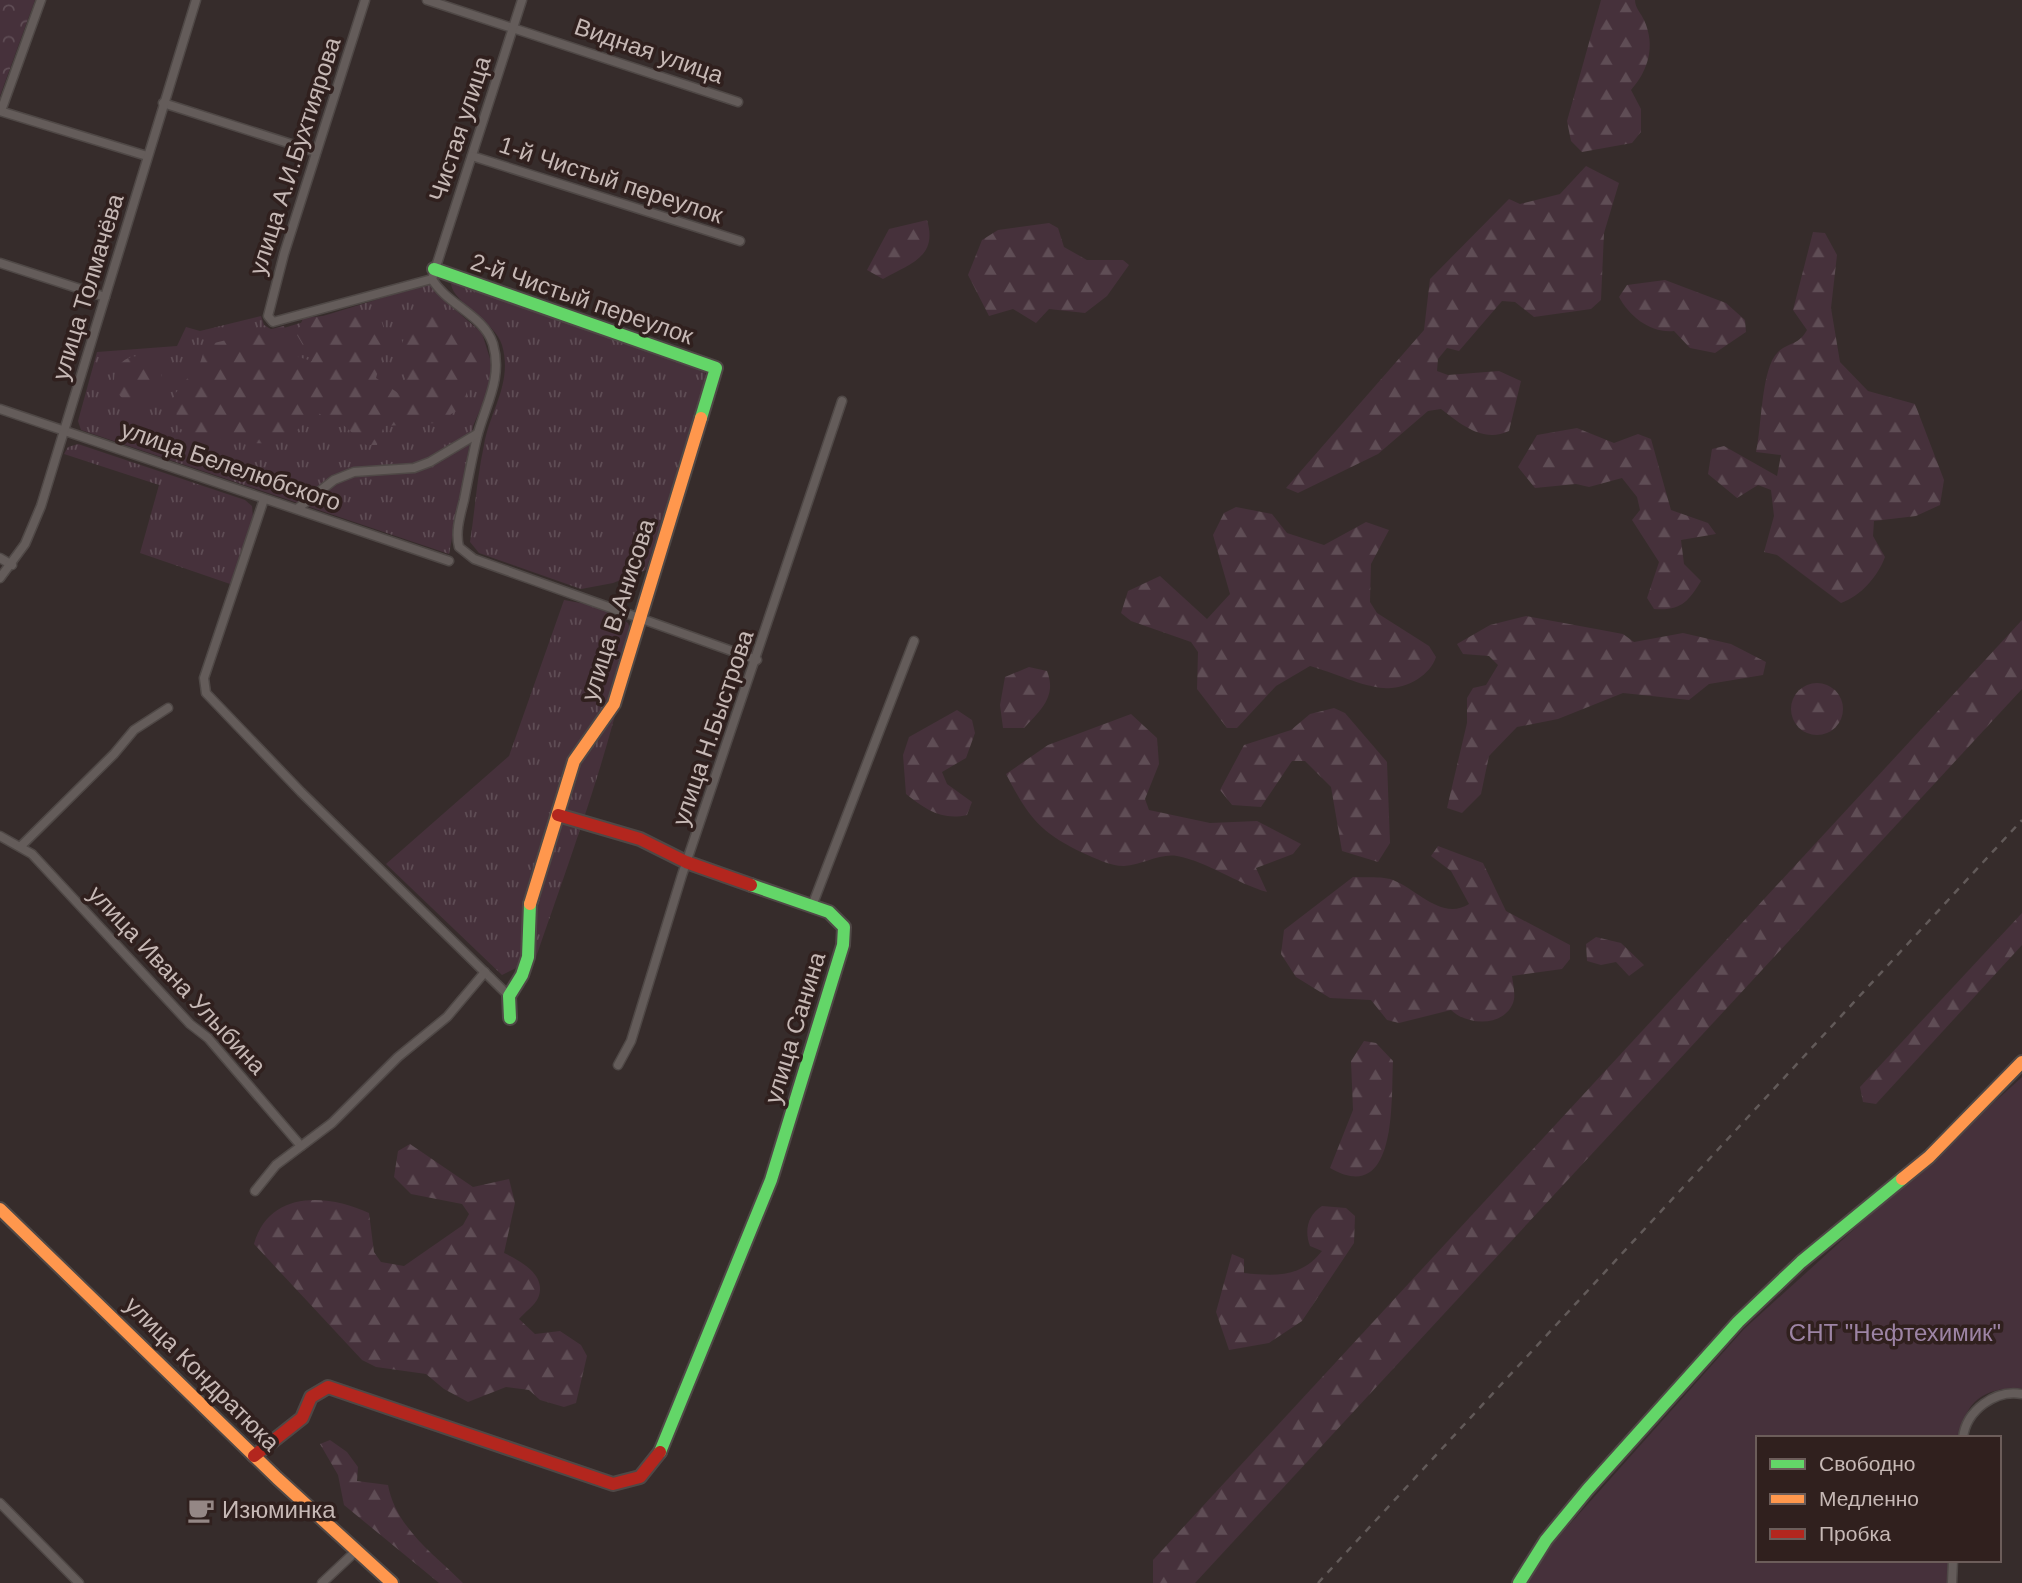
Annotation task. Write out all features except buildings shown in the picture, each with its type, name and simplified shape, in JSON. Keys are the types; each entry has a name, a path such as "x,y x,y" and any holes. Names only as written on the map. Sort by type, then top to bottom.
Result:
{"street":[{"path":"41,0 0,111 147,156"},
{"name":"улица Толмачёва","path":"0,578 25,544 41,506 196,0"},
{"name":"улица А.И.Бухтиярова","path":"365,0 268,308 268,316 273,322 433,274"},
{"name":"Видная улица","path":"428,0 514,26 738,102"},
{"name":"Чистая улица","path":"433,274 522,0"},
{"path":"163,103 316,152"},
{"name":"1-й Чистый переулок","path":"472,156 740,241"},
{"path":"0,263 105,297"},
{"path":"433,274 439,291 481,324 492,342 497,364 495,387 477,434 458,528 459,548 474,559 757,660"},
{"name":"2-й Чистый переулок","path":"433,274 716,368"},
{"name":"улица В.Анисова","path":"509,996 522,975 528,957 527,913 574,761 614,704 716,368"},
{"name":"улица Н.Быстрова","path":"618,1065 631,1041 687,862 842,401"},
{"name":"улица Белелюбского","path":"0,409 449,561"},
{"path":"297,509 313,493 354,472 414,468 430,462 477,434"},
{"path":"264,499 204,686 211,700 301,792 509,996 510,1018"},
{"path":"0,558 12,565"},
{"path":"812,905 914,642"},
{"path":"20,847 114,754 134,730 168,708"},
{"name":"улица Санина","path":"254,1456 302,1418 311,1397 328,1387 613,1484 631,1484 647,1474 659,1455 771,1180 845,936 839,919 812,905 687,862 640,839 558,815"},
{"name":"улица Ивана Улыбина","path":"0,836 32,854 190,1024 208,1038 301,1146"},
{"path":"255,1191 276,1165 332,1123 398,1057 447,1017 485,972"},
{"path":"1519,1583 1546,1540 1588,1489 1738,1322 1801,1262 1929,1157 2022,1062"},
{"name":"улица Кондратюка","path":"0,1209 389,1583"},
{"path":"1965,1436 1976,1410 1993,1397 2022,1394"},
{"path":"0,1503 79,1583"},
{"path":"322,1583 356,1551"},
{"path":"1952,1583 1953,1562"}],"green space":[{"path":"0,0 35,0 0,96"},
{"path":"1601,0 1635,0 1648,30 1650,49 1646,66 1631,90 1641,109 1641,132 1632,143 1582,152 1571,141 1567,121"},
{"path":"1586,166 1619,183 1604,233 1601,300 1591,309 1534,317 1515,302 1502,301 1459,351 1447,348 1438,359 1437,371 1448,375 1499,371 1521,381 1509,431 1482,434 1441,409 1428,411 1378,454 1298,493 1286,488 1424,330 1430,279 1509,199 1520,204 1560,194"},
{"path":"927,220 929,243 920,257 883,279 867,270 889,229"},
{"path":"1049,223 1058,228 1064,247 1087,260 1123,260 1129,265 1107,296 1085,313 1049,309 1036,323 1013,309 989,316 968,275 982,240 998,230"},
{"path":"1813,232 1825,233 1837,255 1831,308 1840,362 1868,391 1915,404 1944,480 1940,505 1916,516 1874,521 1873,536 1885,557 1868,584 1855,596 1841,603 1777,555 1764,552 1774,516 1771,490 1758,485 1737,498 1708,474 1712,449 1724,446 1777,476 1781,455 1756,452 1763,398 1772,360 1778,352 1801,338 1807,330 1793,310"},
{"path":"1665,280 1726,303 1745,320 1746,332 1715,353 1690,348 1674,331 1657,329 1635,317 1619,297 1627,285"},
{"path":"456,282 704,369 707,380 646,570 613,583 581,589 479,553 470,542 482,457 487,432 503,384 505,359 498,336 459,299 451,284"},
{"path":"431,283 436,293 482,333 491,362 490,387 473,426 449,554 81,430 78,421 97,352 177,346 186,327 200,331 261,316 264,325 274,331"},
{"path":"425,312 460,324 482,354 472,372 463,407 436,423 384,426 377,445 366,445 341,423 315,412 289,436 270,443 223,440 178,428 174,395 200,363 206,345 284,326 295,356 312,361 297,335 303,318 353,313 381,320 387,338 376,378 401,395 408,387 401,355 404,338"},
{"path":"138,356 155,363 162,380 155,397 138,404 121,397 114,380 121,363"},
{"path":"1577,428 1614,443 1638,434 1651,439 1671,510 1708,523 1716,534 1681,540 1684,564 1701,581 1683,604 1654,609 1647,598 1659,562 1632,520 1640,510 1637,497 1622,478 1589,487 1576,484 1535,488 1518,467 1537,435"},
{"path":"78,444 245,500 252,506 253,517 233,585 140,553 159,485 64,454 68,447"},
{"path":"1236,507 1272,514 1287,533 1324,545 1366,522 1389,530 1371,564 1370,602 1377,613 1429,646 1436,657 1433,664 1416,680 1392,688 1357,682 1310,666 1276,686 1237,728 1227,728 1197,689 1198,652 1191,642 1131,621 1121,613 1128,591 1160,576 1207,619 1230,594 1213,535 1224,513"},
{"path":"564,600 597,606 628,623 629,646 623,684 595,785 536,958 502,975 386,864 509,756"},
{"path":"1526,616 1623,634 1634,642 1683,633 1731,644 1766,662 1763,675 1709,684 1689,700 1623,693 1558,719 1517,727 1489,756 1481,794 1462,813 1447,808 1467,723 1467,698 1473,688 1486,685 1498,665 1489,656 1463,654 1457,644 1490,625"},
{"path":"2022,620 2022,689 1195,1583 1153,1583 1153,1560"},
{"path":"1029,667 1047,671 1050,680 1049,695 1024,728 1003,728 1000,705 1005,677"},
{"path":"1817,683 1836,690 1843,709 1836,728 1817,735 1798,728 1791,709 1798,690"},
{"path":"1334,708 1345,713 1387,762 1390,843 1378,862 1342,851 1331,787 1305,761 1292,761 1261,807 1232,805 1220,790 1244,745 1291,730 1310,714"},
{"path":"957,710 972,720 975,733 966,758 942,772 947,784 972,802 967,815 950,816 927,809 906,794 903,755 909,737"},
{"path":"1131,714 1157,738 1159,764 1145,799 1149,810 1210,823 1257,821 1301,844 1293,854 1256,868 1267,892 1177,856 1164,856 1124,866 1108,863 1056,838 1028,812 1006,774 1048,745"},
{"path":"1438,846 1483,863 1506,911 1570,945 1570,959 1562,969 1512,976 1513,1003 1501,1017 1484,1021 1466,1019 1451,1010 1399,1023 1387,1020 1371,1000 1330,998 1296,977 1281,954 1284,930 1353,877 1393,880 1440,907 1459,908 1469,904 1451,871 1431,856"},
{"path":"2022,913 2022,945 1876,1104 1863,1102 1860,1087"},
{"path":"1596,937 1621,943 1644,965 1629,976 1616,962 1601,965 1587,961 1586,944"},
{"path":"1364,1041 1376,1043 1393,1061 1392,1100 1386,1144 1379,1162 1368,1173 1352,1176 1330,1168 1353,1110 1351,1061"},
{"name":"СНТ \"Нефтехимик\"","path":"2022,1077 2022,1388 1998,1390 1979,1398 1966,1414 1960,1436 1756,1436 1756,1562 1950,1562 1948,1583 1521,1583 1528,1571 1744,1329"},
{"path":"410,1144 473,1187 509,1179 515,1203 504,1253 536,1276 540,1290 537,1301 519,1319 535,1334 560,1331 581,1345 587,1356 576,1403 564,1407 540,1400 529,1390 506,1387 468,1402 444,1389 426,1374 376,1367 362,1360 254,1244 261,1227 272,1214 286,1206 301,1201 335,1202 369,1213 374,1252 381,1262 404,1266 463,1225 469,1214 462,1204 411,1194 394,1177 398,1151"},
{"path":"1322,1206 1346,1208 1355,1216 1354,1243 1302,1321 1269,1343 1229,1350 1216,1312 1232,1254 1244,1259 1244,1273 1266,1275 1296,1271 1314,1260 1322,1251 1310,1246 1307,1234 1310,1218"},
{"path":"330,1440 347,1452 358,1467 357,1481 388,1485 392,1500 408,1527 463,1583 439,1583 344,1505 338,1475 320,1444"}],"railway":[{"path":"1318,1583 2022,820"}],"traffic: fast":[{"path":"434,269 716,368 701,418"},
{"path":"660,1452 771,1180 843,945 844,927 829,912 751,885"},
{"path":"510,1018 509,996 522,975 528,957 530,904"},
{"path":"1519,1583 1546,1540 1588,1489 1738,1322 1801,1262 1902,1179"}],"traffic: slow":[{"path":"530,904 574,761 614,704 701,418"},
{"path":"1902,1179 1929,1157 2022,1062"},
{"path":"0,1209 277,1478 392,1583"}],"traffic: jam":[{"path":"558,815 640,839 686,862 751,885"},
{"path":"254,1456 302,1418 311,1397 328,1387 613,1484 640,1477 660,1452"}],"place":[{"name":"Изюминка","path":"201,1510"}]}
